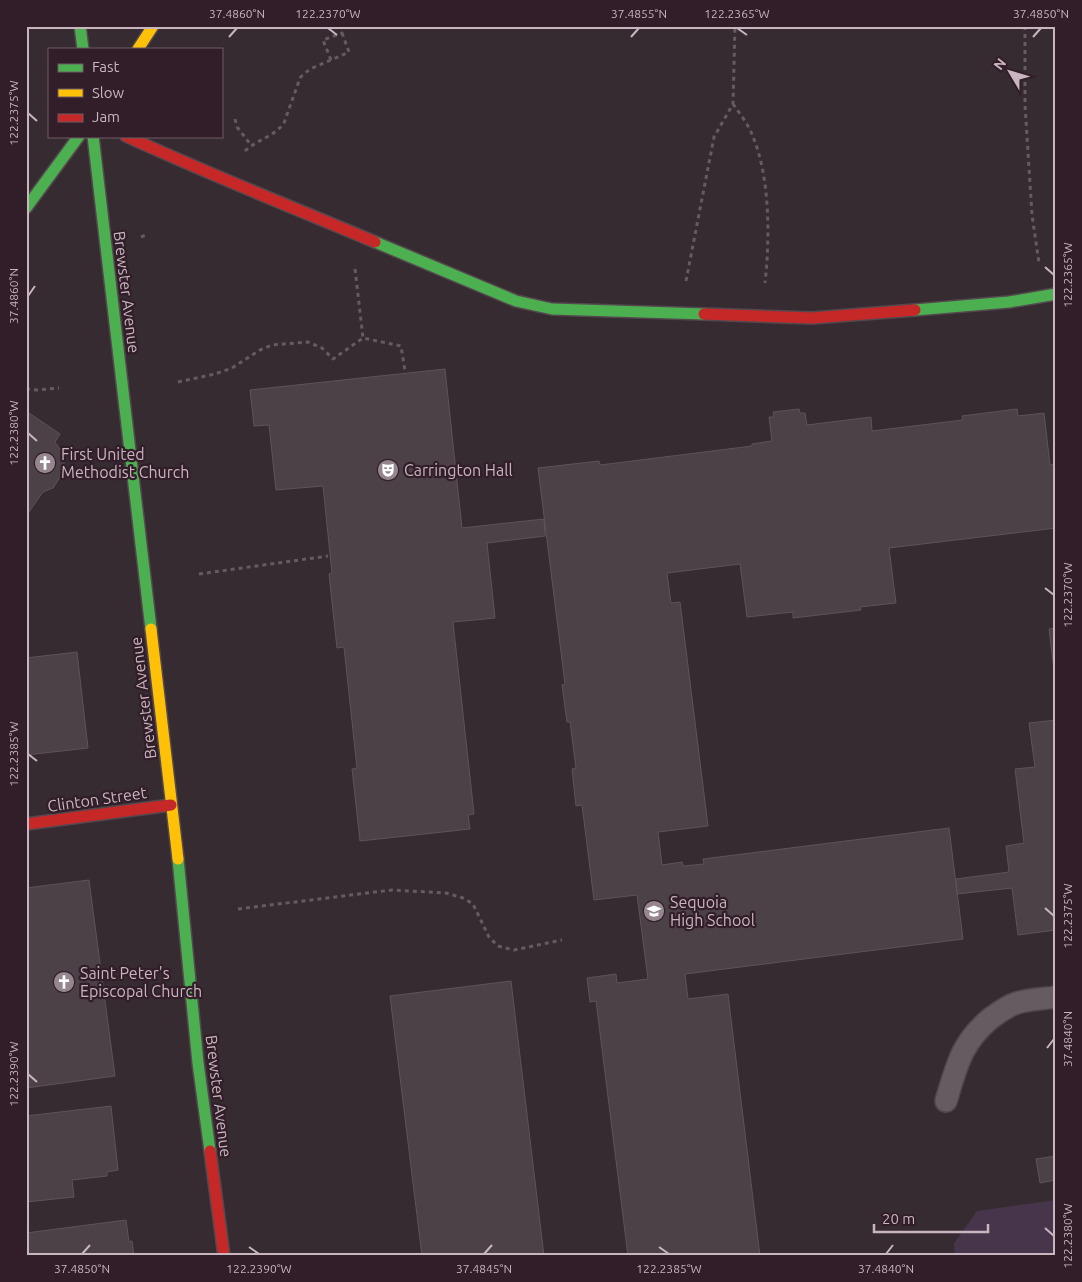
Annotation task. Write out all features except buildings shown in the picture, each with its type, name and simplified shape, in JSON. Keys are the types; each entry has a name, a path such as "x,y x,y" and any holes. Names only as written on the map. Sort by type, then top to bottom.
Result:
{"street":[{"path":"80,26 83,48"},
{"path":"139,48 153,26"},
{"path":"26,208 78,138"},
{"name":"Brewster Avenue","path":"92,138 177,847 198,1063 224,1256"},
{"path":"130,138 193,167 231,181 516,300 552,309 812,318 1009,302 1056,294"},
{"name":"Clinton Street","path":"26,824 171,805"}],"lane":[{"path":"946,1101 960,1056 966,1044 980,1028 996,1014 1014,1004 1056,997"}],"path":[{"path":"680,313 714,137 733,104 735,26"},
{"path":"1025,26 1025,105 1032,215 1044,296"},
{"path":"231,181 245,151 262,138 273,135 280,129 284,123 297,85 305,72 349,52 342,33 323,40 331,60"},
{"path":"733,104 753,135 766,178 768,260 761,316"},
{"path":"235,118 237,127 251,145"},
{"path":"141,237 146,235"},
{"path":"355,263 363,338"},
{"path":"178,382 215,374 232,368 260,350 272,346 308,342 322,348 333,359 363,338 401,346 405,371"},
{"path":"26,389 59,388"},
{"path":"199,574 328,556"},
{"path":"238,910 392,890 446,893 463,898 473,904 489,937 498,946 514,950 562,940"}],"shaded area":[{"path":"1056,1200 1056,1256 955,1256 954,1243 977,1211"}],"traffic: fast":[{"path":"80,26 83,48"},
{"path":"26,208 78,138"},
{"path":"93,138 151,629"},
{"path":"375,242 516,301 552,309 704,314"},
{"path":"915,310 1009,302 1056,294"},
{"path":"178,859 198,1063 210,1151"}],"traffic: slow":[{"path":"139,48 153,26"},
{"path":"151,629 178,859"}],"traffic: jam":[{"path":"130,138 375,242"},
{"path":"704,314 812,318 915,310"},
{"path":"26,824 171,805"},
{"path":"210,1151 224,1256"}],"place":[{"name":"First United Methodist Church","path":"45,463"},
{"name":"Carrington Hall","path":"388,470"},
{"name":"Sequoia High School","path":"654,911"},
{"name":"Saint Peter's Episcopal Church","path":"64,982"}]}
